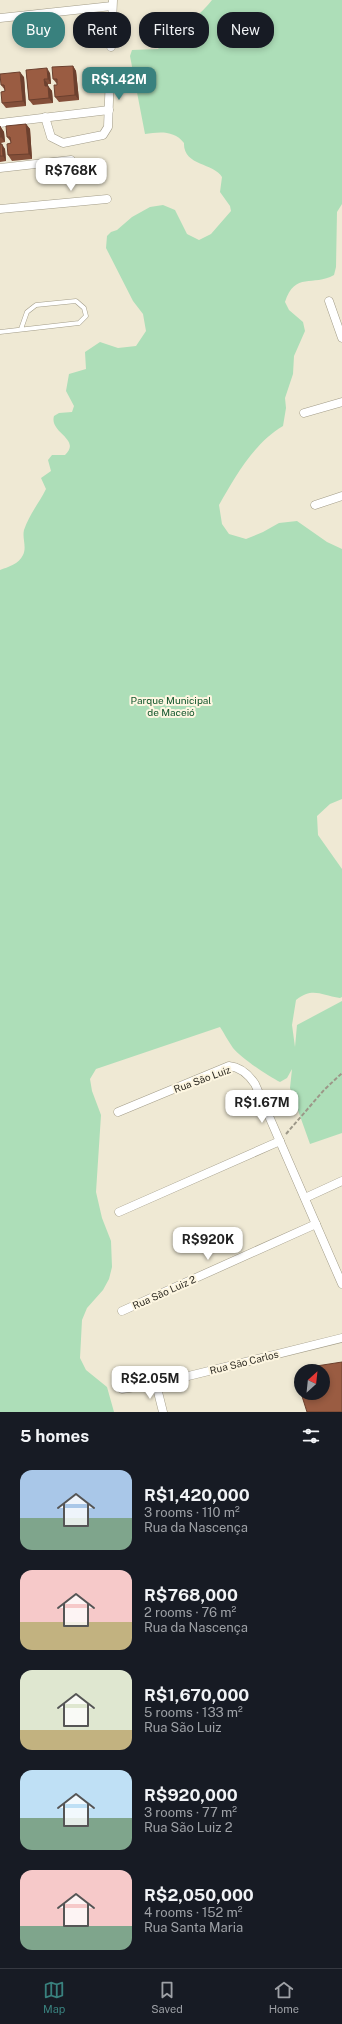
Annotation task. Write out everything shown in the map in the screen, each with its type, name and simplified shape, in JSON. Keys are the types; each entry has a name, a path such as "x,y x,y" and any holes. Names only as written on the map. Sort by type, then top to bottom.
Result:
{"street":[{"path":"0,18 112,3"},
{"path":"45,117 51,136 63,143 103,135 108,127 110,74"},
{"path":"0,123 109,110"},
{"path":"0,168 71,160"},
{"path":"0,209 107,199"},
{"path":"329,301 342,338"},
{"path":"304,413 342,402"},
{"path":"315,505 342,496"},
{"name":"Rua São Luiz","path":"118,1112 229,1066 235,1066 249,1076 255,1084 342,1281"},
{"path":"119,1212 280,1141"},
{"path":"305,1198 342,1181"},
{"name":"Rua São Luiz 2","path":"122,1311 316,1224"},
{"name":"Rua São Carlos","path":"122,1389 156,1384 342,1338"},
{"path":"156,1384 164,1412"}],"lane":[{"path":"0,332 79,323 86,316 84,308 76,301 36,305 27,312 22,329"}],"path":[{"path":"280,1141 324,1090 342,1073"}],"green space":[{"name":"Parque Municipal de Maceió","path":"212,0 342,0 342,204 337,212 336,267 334,275 319,280 299,283 289,292 285,302 289,310 303,322 305,331 294,356 293,374 285,398 286,408 283,426 273,433 254,451 246,461 219,505 222,524 229,534 246,539 279,523 297,521 327,542 342,549 342,799 330,804 317,816 318,835 342,869 342,997 340,998 317,993 302,996 296,1000 292,1025 295,1047 297,1025 342,1001 342,1133 310,1144 290,1088 292,1069 287,1078 280,1082 242,1057 233,1048 220,1027 96,1069 90,1079 92,1091 101,1115 96,1192 102,1218 111,1241 112,1267 109,1279 103,1290 87,1308 82,1320 80,1358 86,1370 107,1387 114,1412 0,1412 0,570 16,563 23,555 25,549 24,530 46,489 41,478 51,471 48,460 52,455 65,455 69,449 70,445 68,440 56,427 54,416 59,413 72,412 74,406 66,391 69,374 86,369 85,352 100,342 118,348 136,346 146,331 143,314 133,301 106,248 107,236 111,232 117,230 132,217 150,207 163,205 175,210 187,234 199,240 211,234 231,211 230,206 220,192 222,177 218,172 188,156 184,143 176,136 166,133 145,134 130,56 132,50 159,48 209,48 209,12 201,12"}],"building":[{"path":"73,66 75,95 55,97 54,85 57,85 57,79 53,79 52,67"},
{"path":"47,68 48,79 44,79 45,86 48,86 49,98 29,100 26,70"},
{"path":"20,72 23,101 2,103 1,92 5,91 4,85 1,85 0,74"},
{"path":"26,124 29,154 8,155 7,144 11,143 10,137 7,137 6,126"},
{"path":"0,144 2,144 3,156 0,156"},
{"path":"342,1362 342,1412 307,1412 303,1400 330,1400 329,1364"}]}
